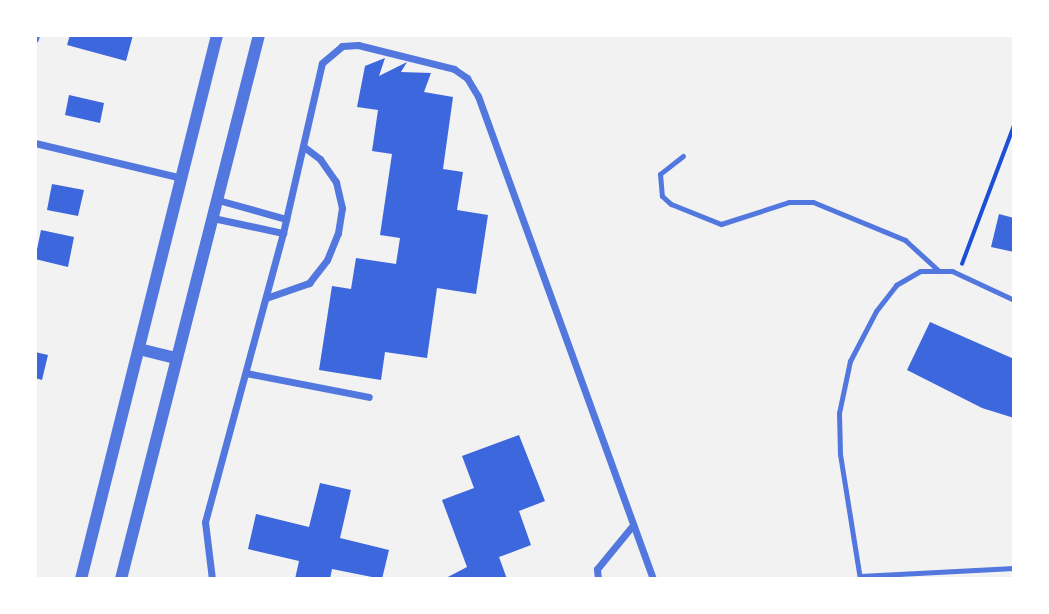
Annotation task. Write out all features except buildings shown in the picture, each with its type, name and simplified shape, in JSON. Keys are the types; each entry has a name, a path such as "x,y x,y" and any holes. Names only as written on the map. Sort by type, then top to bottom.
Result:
{"street":[{"path":"81,579 217,35"},
{"path":"121,579 260,35"},
{"path":"212,579 205,522 283,233 322,63 342,46 358,45 454,69 467,78 478,96 653,579"},
{"path":"35,143 181,178"},
{"path":"266,298 309,283 327,260 338,233 342,208 336,183 320,159 303,146"},
{"path":"218,200 286,219"},
{"path":"213,218 283,233"},
{"path":"139,349 176,358"},
{"path":"246,373 369,397"},
{"path":"598,579 597,569 633,525"}],"lane":[{"path":"682,156 660,174 662,196 671,204 720,225 789,202 813,202 905,240 940,271"},
{"path":"1014,300 952,271 919,271 896,285 876,311 843,384 840,454 860,578 1014,568"}],"path":[{"path":"952,271 964,263 1014,126"}]}
